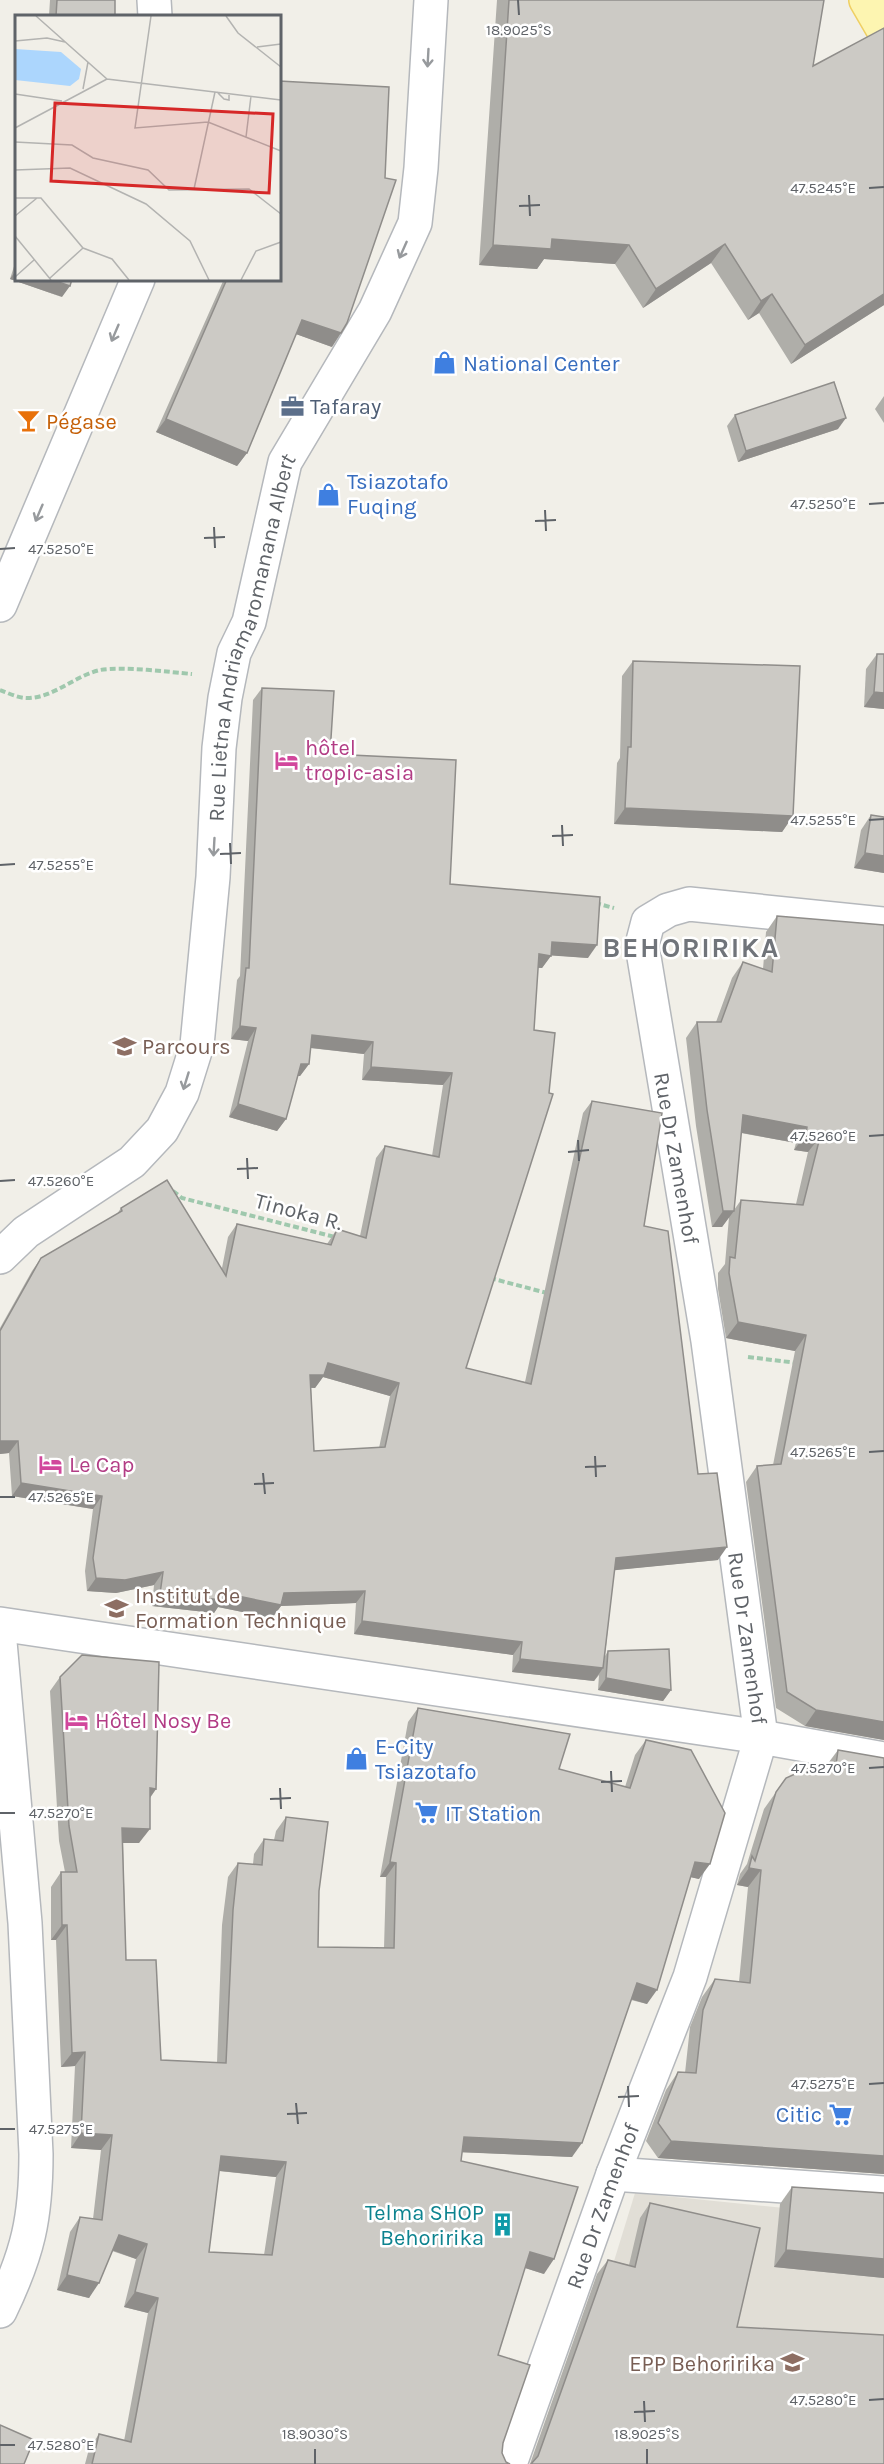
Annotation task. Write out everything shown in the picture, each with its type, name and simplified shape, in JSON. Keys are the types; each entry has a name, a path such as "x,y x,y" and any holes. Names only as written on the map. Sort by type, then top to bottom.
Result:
{"main road":[{"path":"866,0 884,31"}],"street":[{"path":"154,0 155,15"},
{"name":"Rue Lietna Andriamaromanana Albert","path":"0,1257 26,1232 132,1162 162,1130 182,1093 197,1045 213,878 219,748 234,653 249,622 285,462 375,312 415,223 421,168 431,0"},
{"path":"0,605 138,280"},
{"path":"648,922 668,910 689,904 884,924"},
{"name":"Rue Dr Zamenhof","path":"510,2464 613,2174 690,1977 761,1737 708,1341 642,945 648,922"},
{"path":"0,1624 761,1737 884,1759"},
{"path":"0,1642 25,1923 36,2182 30,2235 20,2269 0,2311"},
{"path":"613,2174 884,2193"}],"path":[{"path":"0,690 26,698 45,695 81,675 102,670 166,671 230,679"},
{"path":"590,902 611,907 648,922"},
{"name":"Tinoka R.","path":"132,1162 182,1198 342,1239"},
{"path":"479,1275 559,1296"},
{"path":"708,1341 746,1356 804,1364"}],"shaded area":[{"name":"EPP Behoririka","path":"635,2193 884,2218 884,2464 610,2274"}],"building":[{"path":"57,0 115,0 115,15 56,15"},
{"path":"509,0 824,0 813,66 884,28 884,294 805,345 772,294 761,301 725,244 656,289 629,245 552,239 551,249 493,245"},
{"path":"280,81 389,87 385,178 396,180 347,323 341,333 302,320 247,453 166,419 227,280 280,280"},
{"path":"53,280 72,280 70,286"},
{"path":"834,382 846,418 746,451 735,415"},
{"path":"877,654 884,654 884,693 874,692"},
{"path":"633,661 800,666 793,816 625,808 628,747 631,747"},
{"path":"262,688 334,691 330,754 456,760 450,884 600,897 597,945 552,942 551,956 539,954 534,1030 555,1033 549,1093 553,1094 466,1368 531,1384 592,1101 662,1113 644,1226 668,1231 698,1474 717,1473 727,1547 616,1558 603,1668 520,1659 522,1642 362,1621 365,1591 284,1593 281,1605 223,1593 223,1600 160,1594 163,1572 125,1580 96,1578 93,1558 102,1496 21,1483 18,1441 0,1441 0,1331 41,1258 122,1211 121,1208 167,1180 226,1276 237,1224 331,1245 337,1229 366,1238 385,1146 439,1157 452,1073 371,1067 373,1042 312,1035 309,1064 301,1064 286,1119 238,1104 256,1028 240,1026 246,968 249,968","holes":["328,1363 399,1383 385,1447 314,1451 310,1375 324,1375"]},
{"path":"871,815 884,817 884,856 865,853"},
{"path":"777,916 884,925 884,1722 816,1710 787,1692 757,1466 781,1464 806,1335 738,1322 729,1273 730,1257 735,1258 741,1200 803,1205 820,1137 806,1134 807,1127 743,1115 734,1211 723,1211 707,1110 697,1022 721,1022 743,962 772,972"},
{"path":"669,1649 671,1690 606,1678 608,1651"},
{"path":"82,1655 159,1662 156,1789 150,1788 150,1829 122,1828 126,1960 156,1960 161,2060 226,2063 233,1910 238,1863 262,1865 264,1839 283,1841 286,1817 328,1822 319,1891 318,1947 394,1948 396,1863 390,1862 418,1708 570,1734 559,1769 630,1788 646,1740 691,1750 725,1813 710,1864 695,1862 657,1990 637,1983 582,2143 464,2137 461,2161 578,2187 554,2259 530,2252 498,2355 530,2365 503,2443 502,2453 506,2462 510,2464 92,2464 99,2434 131,2442 158,2298 135,2292 147,2244 119,2235 99,2283 67,2275 80,2217 102,2220 112,2135 81,2133 85,2052 72,2053 67,1925 62,1925 61,1872 77,1872 69,1826 60,1677","holes":["221,2156 286,2162 272,2255 209,2252"]},
{"path":"838,1750 884,1758 884,2156 671,2141 658,2123 678,2072 696,2073 703,2010 715,1979 750,1983 761,1870 749,1868 752,1856 755,1861 776,1792 786,1778 806,1769 836,1765"},
{"path":"792,2187 884,2193 884,2259 786,2250"},
{"path":"650,2203 760,2228 737,2327 884,2335 884,2464 531,2464 538,2456 608,2260 635,2267"},
{"path":"0,2425 34,2440 24,2464 0,2464"}],"place":[{"name":"National Center","path":"445,363"},
{"name":"Tafaray","path":"292,406"},
{"name":"Pégase","path":"28,421"},
{"name":"Tsiazotafo Fuqing","path":"329,494"},
{"name":"hôtel tropic-asia","path":"287,760"},
{"name":"Parcours","path":"124,1046"},
{"name":"Le Cap","path":"51,1464"},
{"name":"Institut de Formation Technique","path":"117,1608"},
{"name":"Hôtel Nosy Be","path":"77,1720"},
{"name":"E-City Tsiazotafo","path":"357,1759"},
{"name":"IT Station","path":"427,1813"},
{"name":"Citic","path":"840,2114"},
{"name":"Telma SHOP Behoririka","path":"502,2225"},
{"name":"EPP Behoririka","path":"793,2363"}],"district":[{"name":"BEHORIRIKA","path":"691,947"}]}
